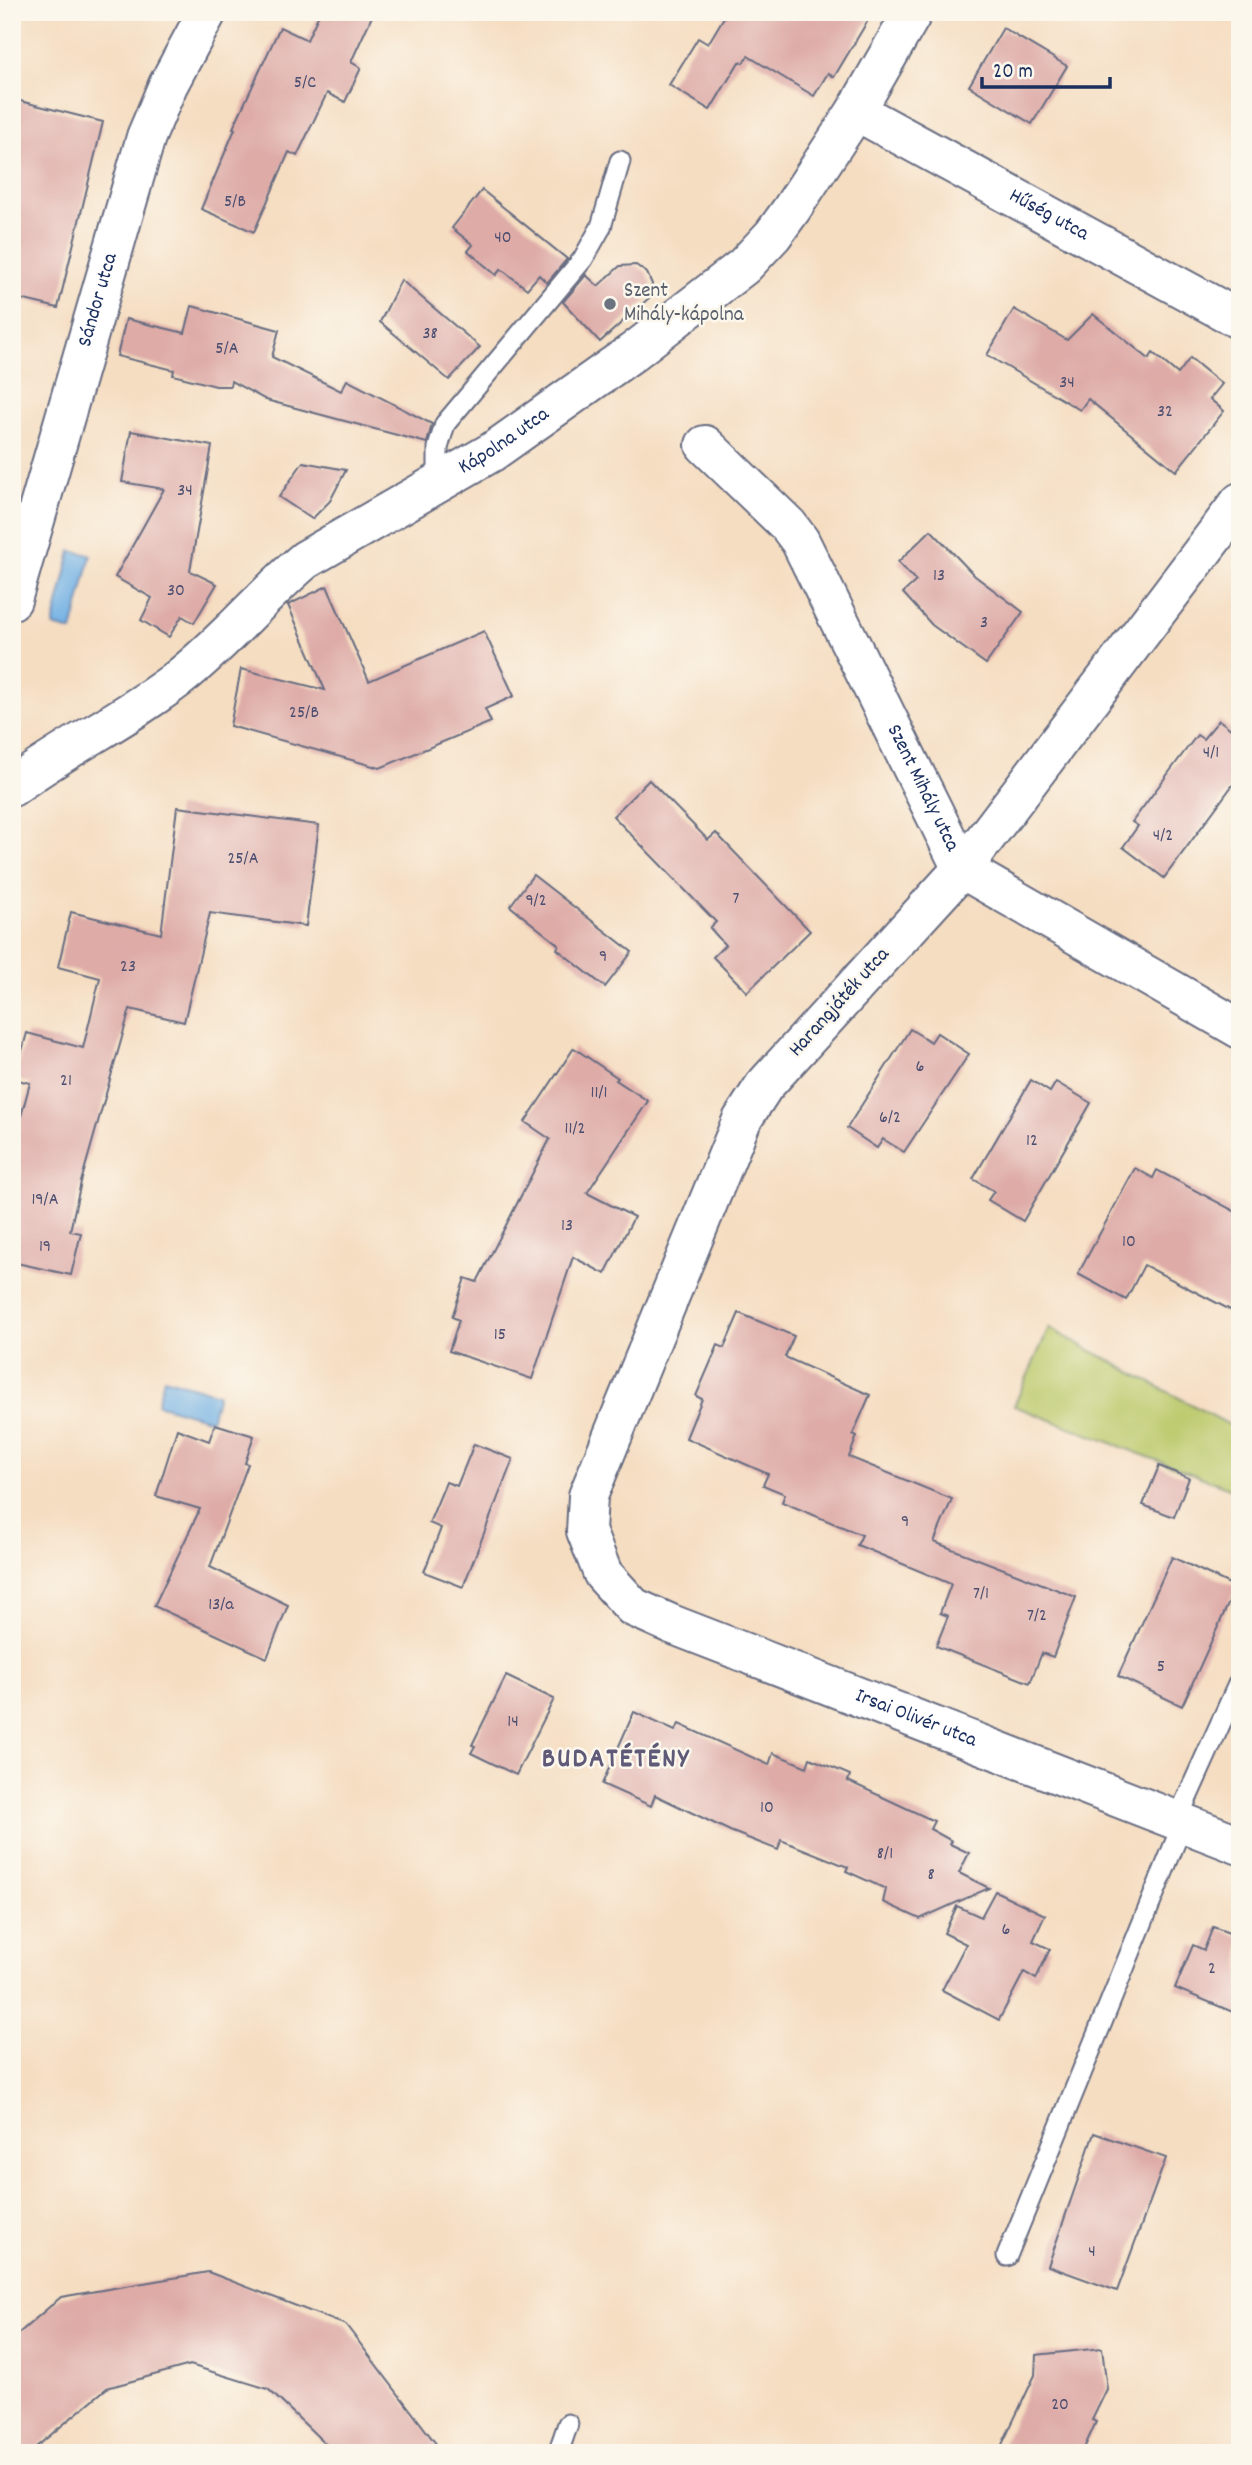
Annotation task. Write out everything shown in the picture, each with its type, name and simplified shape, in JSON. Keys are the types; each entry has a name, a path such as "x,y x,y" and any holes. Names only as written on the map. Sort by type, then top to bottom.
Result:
{"street":[{"name":"Sándor utca","path":"12,600 146,137 168,85 207,12"},
{"name":"Kápolna utca","path":"12,787 109,727 178,678 211,652 278,582 305,560 492,452 564,403 744,266 773,234 856,111 912,12"},
{"name":"Hűség utca","path":"856,111 1240,320"},
{"name":"Szent Mihály utca","path":"705,445 788,525 800,541 962,869 1240,1029"},
{"name":"Harangjáték utca","path":"603,1574 586,1531 588,1496 742,1120 764,1086 962,869 1240,502"},
{"name":"Irsai Olivér utca","path":"603,1574 633,1607 671,1624 1240,1845"}],"lane":[{"path":"438,483 438,448 445,424 583,259 601,227 620,161"},
{"path":"1007,2256 1180,1822 1240,1680"},
{"path":"558,2453 568,2424"}],"green space":[{"path":"1049,1328 1239,1430 1240,1492 1014,1406"}],"water":[{"path":"71,551 91,555 72,631 53,626"},
{"path":"164,1378 218,1394 211,1420 157,1404"}],"building":[{"path":"320,12 374,12 351,62 361,68 345,102 327,93 297,156 289,152 254,232 201,209 235,129 233,128 280,27 307,40"},
{"path":"727,12 873,12 834,77 828,73 814,96 748,56 743,63 739,62 710,110 669,85 698,38 708,44"},
{"path":"1003,28 1067,66 1032,124 969,86"},
{"path":"12,99 103,122 58,308 12,297"},
{"path":"482,190 567,259 547,283 539,275 527,289 501,269 496,275 468,251 473,245 452,228"},
{"name":"Szent Mihály-kápolna","path":"636,265 647,273 652,284 650,297 600,342 563,302 586,275 598,286 620,266"},
{"path":"401,280 480,347 449,380 380,322"},
{"path":"192,306 279,330 272,357 341,391 347,380 432,424 427,443 266,400 231,381 230,386 216,386 173,375 174,370 117,356 126,319 185,333"},
{"path":"1014,309 1067,340 1093,314 1149,359 1153,353 1178,374 1190,358 1222,384 1210,399 1224,411 1176,471 1088,399 1080,410 987,355"},
{"path":"131,431 212,446 190,571 217,584 194,623 182,616 169,637 141,620 152,598 115,577 164,489 122,482"},
{"path":"303,462 346,470 330,501 312,519 279,497"},
{"path":"931,530 975,576 1023,612 986,664 932,625 903,593 916,581 898,562"},
{"path":"327,586 369,681 484,631 514,696 485,709 491,722 380,768 230,726 241,669 325,690 288,605"},
{"path":"1219,720 1240,736 1240,775 1164,878 1123,847 1138,826 1132,822 1197,735 1203,739"},
{"path":"649,780 708,840 716,833 810,931 747,992 713,957 725,945 710,928 716,922 613,816"},
{"path":"177,807 319,825 306,926 210,913 184,1022 130,1009 81,1182 70,1231 81,1233 71,1275 12,1262 12,1150 30,1083 14,1079 27,1033 83,1048 100,978 58,967 71,912 161,934"},
{"path":"533,875 632,952 605,987 557,949 559,945 510,906"},
{"path":"910,1029 931,1042 937,1033 969,1054 904,1152 883,1139 877,1148 847,1128"},
{"path":"574,1048 648,1101 587,1193 634,1217 605,1274 573,1257 532,1379 449,1351 459,1320 452,1317 465,1278 477,1282 550,1139 525,1122"},
{"path":"1031,1080 1050,1092 1056,1082 1091,1103 1023,1221 988,1200 994,1191 973,1179"},
{"path":"1135,1168 1153,1178 1157,1170 1240,1214 1240,1315 1144,1265 1126,1300 1078,1274"},
{"path":"739,1313 794,1336 785,1357 870,1395 853,1434 857,1436 849,1457 952,1499 934,1542 1076,1597 1053,1657 1042,1653 1030,1683 936,1646 948,1616 940,1613 951,1584 857,1545 862,1535 782,1502 785,1494 763,1485 768,1474 686,1438 702,1399 696,1396 718,1345 724,1348"},
{"path":"215,1424 254,1436 245,1463 248,1464 210,1567 288,1605 267,1658 154,1606 200,1509 156,1496 177,1429 209,1441"},
{"path":"474,1444 513,1459 463,1587 424,1572 441,1528 429,1523 446,1482 457,1486"},
{"path":"1159,1466 1189,1478 1174,1517 1143,1505"},
{"path":"1172,1557 1236,1587 1182,1706 1118,1676"},
{"path":"506,1676 554,1699 516,1775 471,1753 475,1746 472,1745"},
{"path":"634,1712 675,1731 679,1724 769,1765 773,1753 807,1767 810,1758 850,1775 848,1781 934,1821 930,1829 952,1841 950,1844 969,1853 959,1873 989,1888 920,1919 883,1902 886,1889 846,1871 848,1867 781,1840 778,1850 730,1831 655,1795 651,1806 602,1784"},
{"path":"995,1891 1045,1915 1033,1941 1050,1949 1036,1979 1024,1972 999,2020 942,1990 966,1944 944,1933 957,1906 981,1917"},
{"path":"1213,1927 1240,1937 1240,2015 1175,1988 1193,1945 1204,1950"},
{"path":"1094,2133 1166,2158 1117,2291 1048,2266"},
{"path":"208,2272 346,2325 443,2453 335,2453 268,2389 190,2365 107,2388 29,2453 12,2453 12,2339 61,2297"},
{"path":"1102,2348 1107,2389 1092,2420 1096,2422 1082,2453 998,2453 1035,2375 1036,2355"}],"place":[{"name":"Szent Mihály-kápolna","path":"610,304"}],"district":[{"name":"BUDATÉTÉNY","path":"616,1761"}]}
